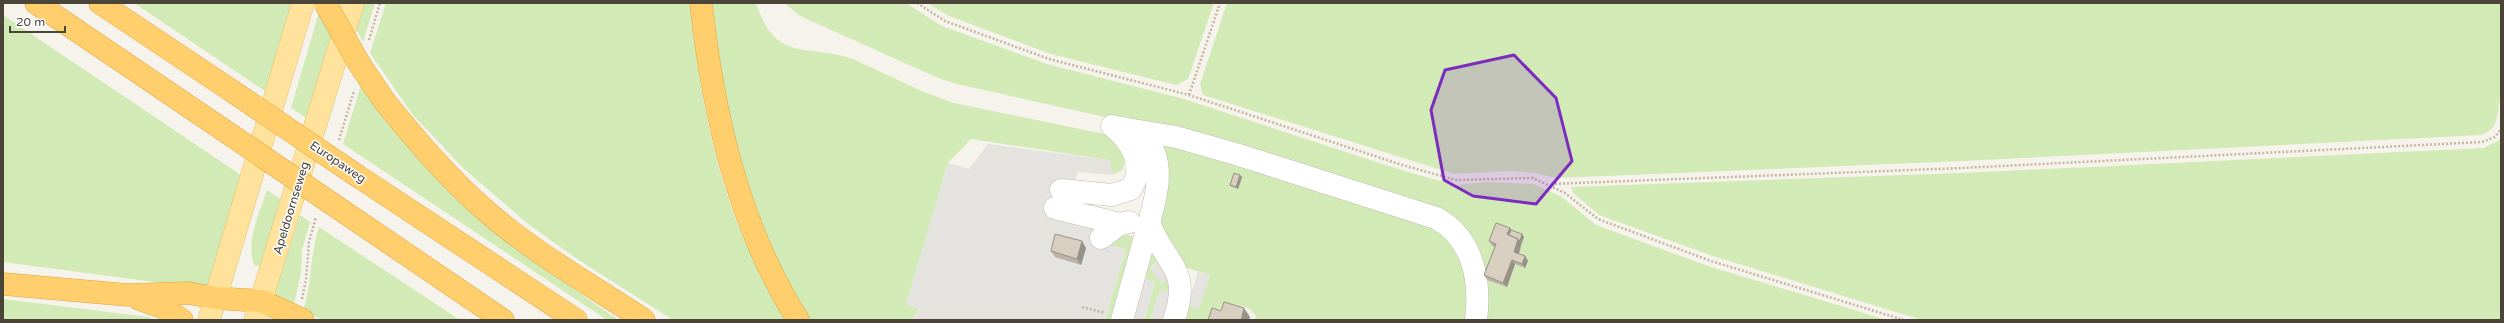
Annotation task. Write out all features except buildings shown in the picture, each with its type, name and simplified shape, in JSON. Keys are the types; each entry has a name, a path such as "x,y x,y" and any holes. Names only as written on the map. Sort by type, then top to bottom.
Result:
{"highway":[{"path":"22,3 94,44"},
{"path":"36,3 94,44 503,320"},
{"name":"Europaweg","path":"100,3 359,177 576,320"},
{"path":"325,3 360,65 385,102 446,173 487,212 545,256 644,320"},
{"path":"701,3 716,112 736,184 762,252 798,320"},
{"path":"3,284 128,295 189,293 303,320"},
{"path":"128,295 164,308 182,320"}],"main road":[{"path":"209,320 303,3"},
{"name":"Apeldoornseweg","path":"259,310 353,3"}],"lane":[{"path":"1120,224 1058,199 1112,194 1131,189 1138,171 1138,162 1124,136 1122,128"},
{"path":"1114,317 1156,195 1156,158 1143,136 1122,128"},
{"path":"1122,128 1176,138 1239,155 1436,218 1450,225 1460,236 1470,256 1477,288 1476,320"},
{"path":"1101,238 1120,224 1150,216"},
{"path":"1150,216 1154,236 1178,272 1181,286 1174,320"}],"path":[{"path":"917,3 945,21 1049,59 1189,95 1402,165 1456,180 1533,178 1551,184 1598,219 1710,261 1904,320"},
{"path":"1189,95 1220,3"},
{"path":"1551,184 1962,168 2482,142 2495,137 2501,129"},
{"path":"1082,307 1114,317"}],"highlighted area":[{"path":"1514,55 1556,98 1572,161 1536,204 1473,196 1444,180 1431,110 1445,70"}],"green space":[{"path":"134,3 292,3 265,91"},
{"path":"363,3 375,3 363,42 356,29"},
{"path":"386,3 691,3 701,88 713,144 728,198 743,237 785,320 673,320 577,259 527,223 462,167 413,115 370,53"},
{"path":"712,3 756,3 764,22 773,35 783,43 794,48 853,59 924,92 954,103 1109,135 1126,158 1122,170 1113,175 1109,160 971,139 948,163 906,305 920,308 911,320 811,320 789,284 771,246 755,208 742,168 723,86"},
{"path":"784,3 906,3 942,26 1047,64 1184,99 1401,170 1455,185 1487,182 1534,184 1562,197 1596,225 1708,266 1887,320 1480,320 1476,257 1477,244 1464,228 1163,130 957,84 936,77 800,16"},
{"path":"927,3 1214,3 1188,79 1176,85 1051,54 949,16"},
{"path":"1227,3 2501,3 2500,99 2494,126 2481,135 1962,161 1557,178 1534,173 1510,171 1454,174 1203,95 1200,84"},
{"path":"319,12 332,39 308,119 291,108"},
{"path":"3,15 241,175 207,289 3,262"},
{"path":"361,85 520,251 618,320 607,320 343,144"},
{"path":"2501,139 2501,320 1922,320 1713,256 1599,215 1573,193 1571,187 1962,173 2484,148"},
{"path":"1162,144 1417,215 1463,250 1470,320 1255,320 1256,316 1247,308 1242,306 1231,306 1215,312 1212,320 1183,320 1188,305 1199,308 1210,275 1184,267 1161,233"},
{"path":"267,190 284,202 262,266 255,266 251,248 252,238"},
{"path":"300,215 310,222 302,250 301,273 294,305 274,296"},
{"path":"319,227 460,320 323,320 303,311"},
{"path":"1129,235 1135,238 1114,320 1105,320 1126,249 1112,246 1110,242 1114,237"},
{"path":"1150,247 1161,260 1150,267 1161,284 1172,276 1173,294 1160,290 1150,320 1144,320 1155,282 1142,278"},
{"path":"3,299 149,317 157,320 3,320"}],"shaded area":[{"path":"988,144 1109,160 1113,175 1078,172 1064,221 1093,229 1112,246 1126,249 1105,320 911,320 920,309 906,305 948,163 969,169"},
{"path":"1161,260 1172,276 1161,284 1149,267"},
{"path":"1198,272 1210,275 1199,309 1188,305"},
{"path":"1142,278 1155,282 1144,320 1130,320"},
{"path":"1160,289 1173,294 1164,320 1150,320"}]}
